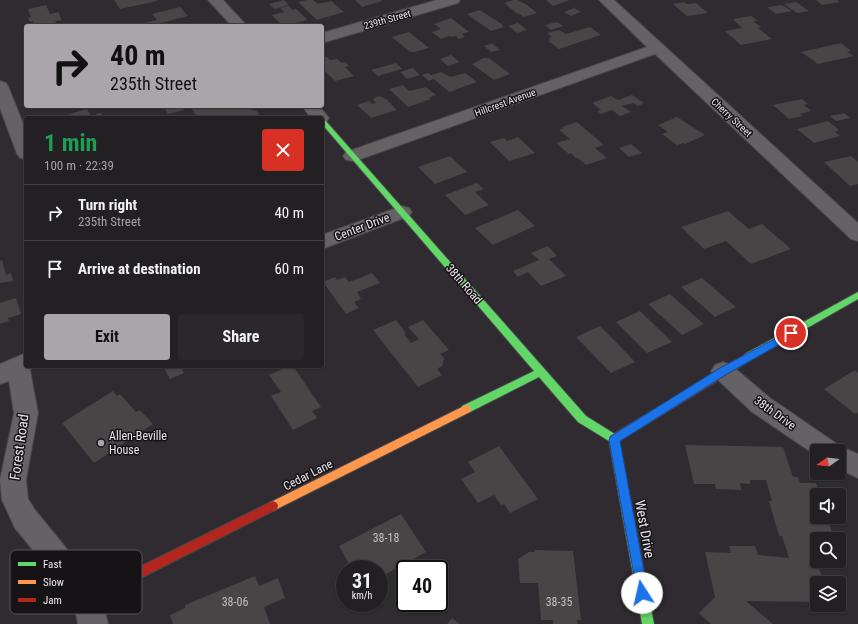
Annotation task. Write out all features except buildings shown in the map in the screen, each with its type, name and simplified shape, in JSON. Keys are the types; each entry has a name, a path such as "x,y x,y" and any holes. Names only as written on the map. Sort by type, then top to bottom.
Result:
{"street":[{"path":"215,0 238,24"},
{"name":"239th Street","path":"324,37 453,0"},
{"name":"Cherry Street","path":"606,0 858,234"},
{"name":"Hillcrest Avenue","path":"352,156 658,48"},
{"path":"0,86 24,149"},
{"path":"312,108 318,116"},
{"name":"38th Road","path":"324,122 582,419 614,440"},
{"name":"Center Drive","path":"324,241 402,212"},
{"path":"614,440 723,371 858,295"},
{"name":"Forest Road","path":"15,368 26,413 13,480 15,500 25,519 50,550"},
{"name":"38th Drive","path":"723,371 761,405 820,444"},
{"name":"Cedar Lane","path":"142,571 540,372"},
{"name":"West Drive","path":"614,440 648,624"},
{"path":"846,460 858,467"},
{"name":"Forest Road","path":"91,614 93,624"}],"traffic: fast":[{"path":"324,122 582,419 614,439"},
{"path":"748,357 858,295"},
{"path":"466,409 540,372"},
{"path":"614,439 648,624"}],"traffic: slow":[{"path":"273,506 466,409"}],"traffic: jam":[{"path":"614,439 748,357"},
{"path":"142,572 273,506"}],"place":[{"name":"Allen-Beville House","path":"101,443"}],"route":[{"path":"642,593 614,440 723,371 791,333"}]}
